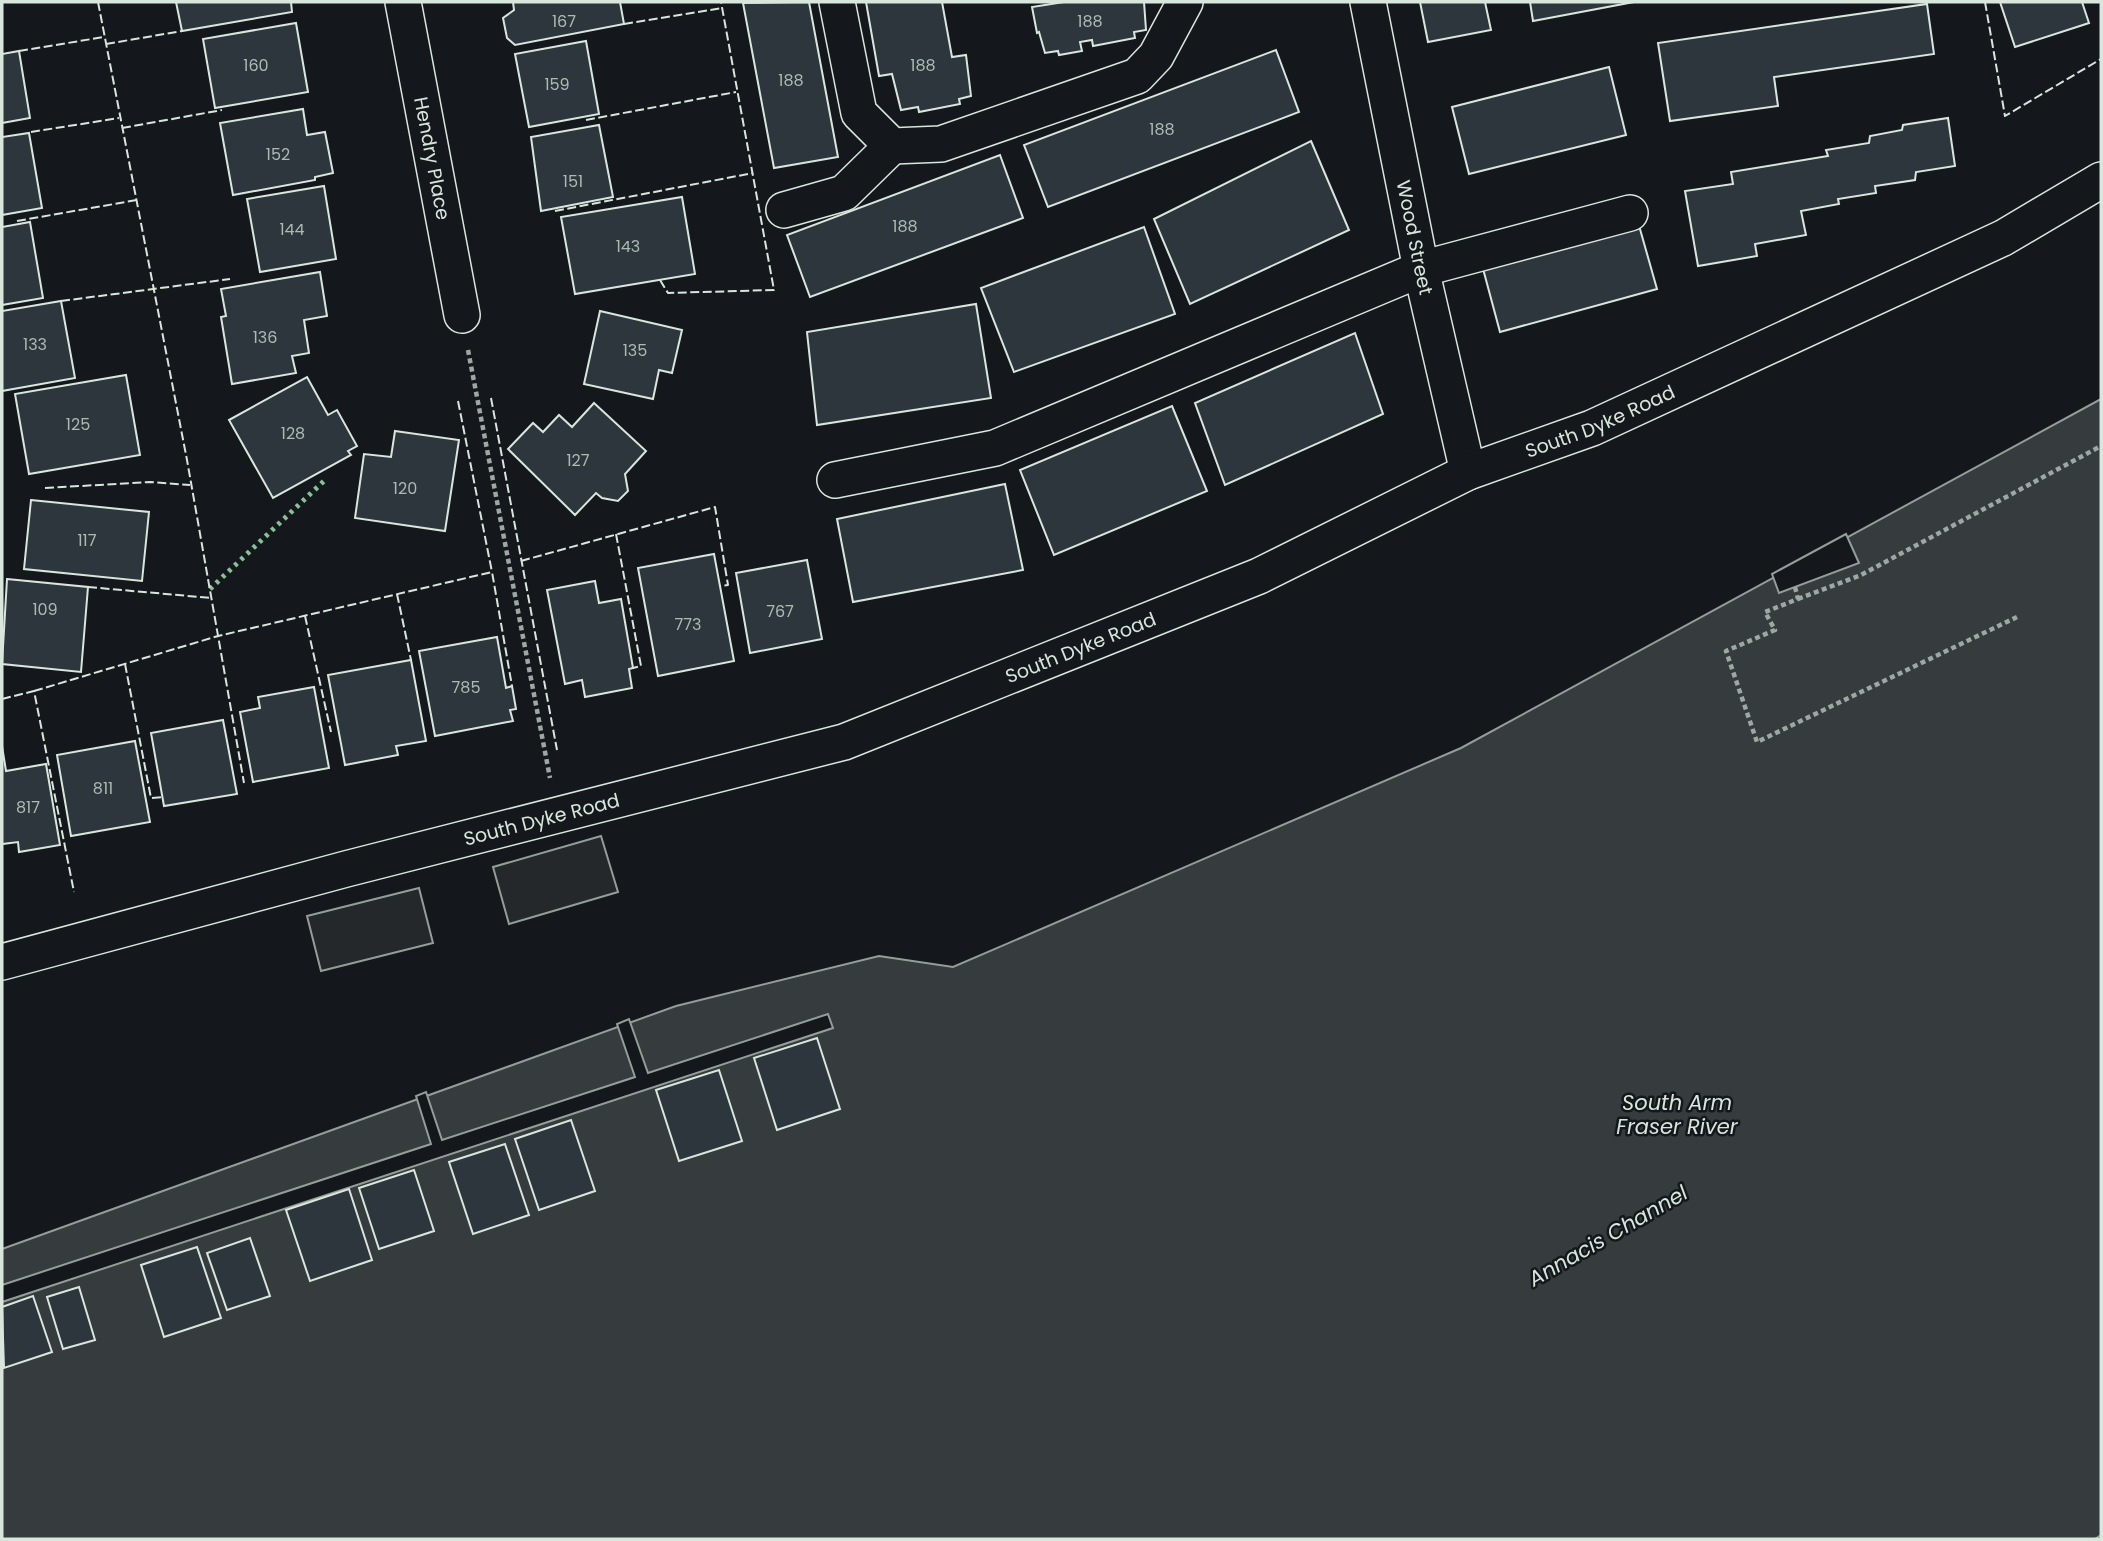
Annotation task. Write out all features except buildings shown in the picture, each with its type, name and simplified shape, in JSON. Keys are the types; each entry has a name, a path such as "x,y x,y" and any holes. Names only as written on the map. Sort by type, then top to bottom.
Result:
{"street":[{"name":"Hendry Place","path":"403,2 462,315"},
{"path":"837,2 859,113 892,146"},
{"path":"784,210 844,193 892,146 942,144 1137,76 1156,56 1185,2"},
{"name":"Wood Street","path":"1368,2 1421,269 1468,471"},
{"name":"South Dyke Road","path":"2,961 346,869 844,742 1259,576 1468,471 1592,428 2003,238 2101,180"},
{"path":"835,480 995,448 1421,269 1459,256 1630,213"}],"path":[{"path":"462,315 558,817"},
{"path":"2017,617 1757,742 1726,651 1775,630 1765,612 1861,575 2101,446"},
{"path":"1795,587 1798,599"}],"shaded area":[{"path":"601,836 618,892 509,924 493,867"},
{"path":"419,888 433,943 321,971 307,916"}],"water":[{"name":"South Arm Fraser River","path":"2101,399 2101,1535 2095,1539 2,1539 2,1249 676,1006 879,956 953,967 1461,748"}],"pier":[{"path":"1846,534 1859,563 1779,593 1772,574"},
{"path":"828,1014 833,1028 2,1302 2,1285 431,1144 416,1096 426,1092 442,1140 635,1077 617,1024 629,1019 648,1073"}],"hedge":[{"path":"210,589 326,479"}],"fence":[{"path":"98,2 187,460 244,783"},
{"path":"660,280 668,293 774,290 721,2"},
{"path":"1985,2 2005,116 2101,59"},
{"path":"624,24 723,8"},
{"path":"106,44 182,31"},
{"path":"19,51 104,37"},
{"path":"586,120 736,92"},
{"path":"122,128 222,110"},
{"path":"31,132 119,118"},
{"path":"555,211 753,173"},
{"path":"17,221 137,200"},
{"path":"61,301 230,279"},
{"path":"491,398 557,750"},
{"path":"458,401 492,572"},
{"path":"45,488 151,482 190,485"},
{"path":"521,561 715,507 728,585 720,586"},
{"path":"616,534 641,666 633,668"},
{"path":"34,691 218,636 492,572 512,686"},
{"path":"88,587 211,598"},
{"path":"397,594 411,660"},
{"path":"305,616 331,732"},
{"path":"125,664 151,798 163,797"},
{"path":"2,699 34,691 74,892"}],"water label":[{"name":"Annacis Channel","path":"1608,1236"}]}
